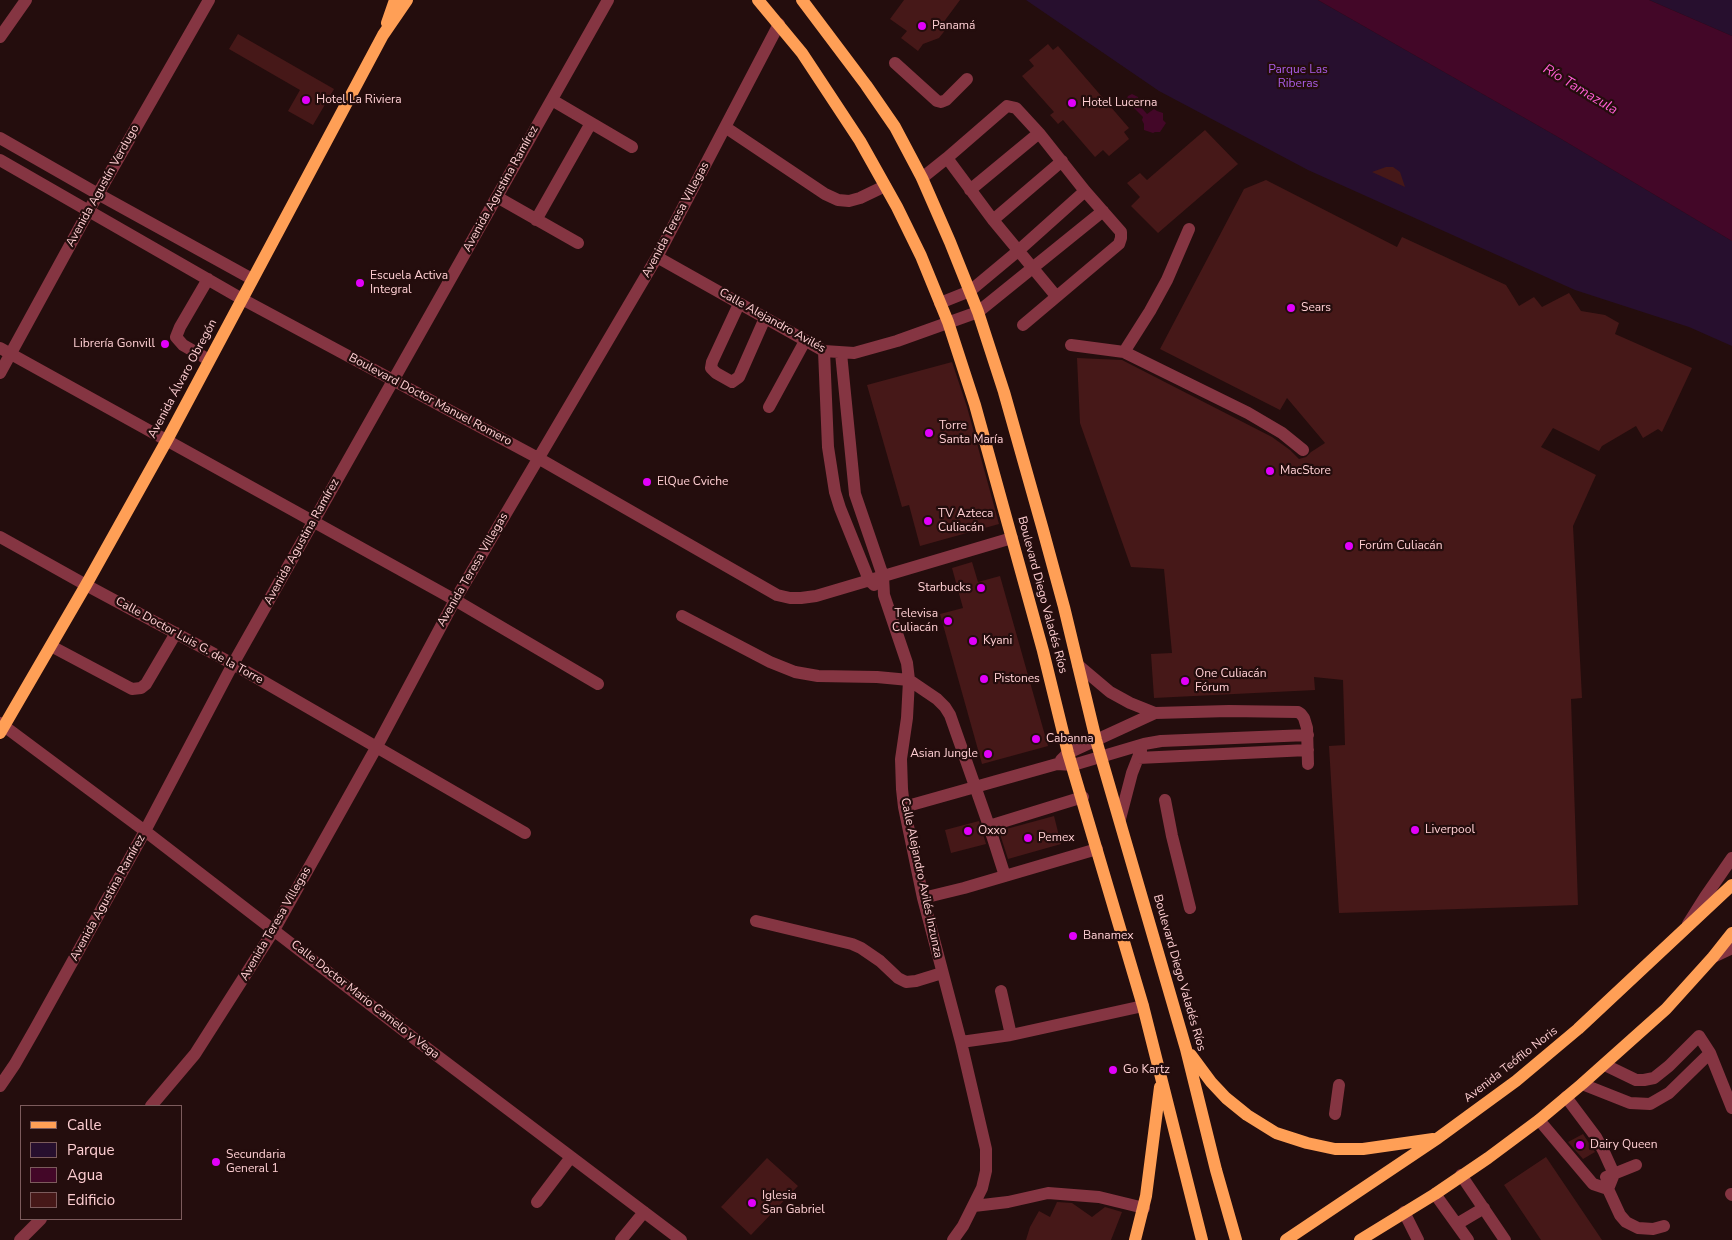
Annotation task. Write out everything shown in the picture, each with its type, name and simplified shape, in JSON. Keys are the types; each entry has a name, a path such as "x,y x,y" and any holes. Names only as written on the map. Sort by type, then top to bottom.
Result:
{"main road":[{"name":"Avenida Álvaro Obregón","path":"383,35 395,0"},
{"name":"Avenida Álvaro Obregón","path":"1,727 86,585 210,360 383,35 407,0"},
{"name":"Boulevard Diego Valadés Ríos","path":"758,0 802,53 834,100 885,186 921,256 948,322 975,405 1043,651 1068,753 1143,1006 1202,1240"},
{"name":"Boulevard Diego Valadés Ríos","path":"802,0 886,114 922,178 978,312 1004,392 1040,521 1096,740 1186,1049 1216,1170 1236,1240"},
{"name":"Avenida Teófilo Noris","path":"1286,1240 1438,1138 1516,1081 1578,1029 1732,885"},
{"path":"1360,1240 1435,1194 1539,1120 1605,1065 1666,1009 1714,957 1732,932"},
{"path":"1186,1049 1211,1082 1246,1115 1276,1133 1307,1144 1335,1149 1363,1149 1438,1138"},
{"path":"1135,1240 1144,1208 1161,1080"}],"street":[{"path":"0,37 26,0"},
{"name":"Avenida Agustín Verdugo","path":"0,373 5,351 88,212 209,0"},
{"name":"Avenida Agustina Ramírez","path":"0,1086 35,1030 145,831 233,664 394,382 608,0"},
{"name":"Avenida Teresa Villegas","path":"152,1105 195,1054 274,930 376,748 455,600 657,257 779,24"},
{"path":"895,64 936,100 941,102 946,100 967,79"},
{"path":"552,100 632,147"},
{"path":"922,178 1007,106 1016,108 1121,232 1118,244 1023,325"},
{"path":"536,220 591,123"},
{"path":"725,127 825,194 838,200 849,201 860,198 885,186"},
{"path":"970,190 1039,133"},
{"path":"0,138 252,279"},
{"path":"947,158 993,220 1056,296"},
{"name":"Boulevard Doctor Manuel Romero","path":"0,160 242,299 538,458 777,595 790,598 816,596 1012,538"},
{"path":"993,220 1062,161"},
{"path":"940,303 970,291 1086,191"},
{"path":"497,197 578,243"},
{"path":"978,312 1103,211"},
{"path":"1124,352 1167,280 1189,229"},
{"name":"Calle Alejandro Avilés","path":"657,257 824,351 854,353 871,350 978,312"},
{"path":"208,279 176,337 183,345 210,360"},
{"path":"739,304 711,368 732,382 739,377 765,318"},
{"path":"769,407 805,341"},
{"path":"1071,346 1124,352 1248,413 1282,433 1303,450"},
{"path":"5,351 455,600 598,684"},
{"name":"Calle Alejandro Avilés Inzunza","path":"824,351 828,447 836,492 840,508 869,580 884,595"},
{"name":"Calle Alejandro Avilés Inzunza","path":"841,353 854,494 883,576 884,595 907,663 909,680 907,718 901,759 904,807 923,898 961,1042 986,1149 986,1171 982,1188 974,1206 953,1240"},
{"name":"Calle Doctor Luis G. de la Torre","path":"0,537 233,664 525,834"},
{"path":"682,616 770,662 795,672 818,676 877,677 909,680 938,699 950,715 990,826 1005,876"},
{"path":"51,646 132,688 141,688 146,684 176,633"},
{"path":"1078,665 1110,692 1155,713"},
{"path":"1057,764 1068,753 1155,713 1229,711 1298,712 1304,718 1308,735 1308,764"},
{"name":"Calle Doctor Mario Camelo y Vega","path":"1,727 145,831 681,1240"},
{"path":"904,807 1057,764 1073,765 1144,744 1161,741 1308,735"},
{"path":"1219,739 1220,754"},
{"path":"1120,819 1132,773 1144,744"},
{"path":"1138,758 1308,750"},
{"path":"990,826 1082,797"},
{"path":"1165,800 1190,908"},
{"path":"923,898 1097,850"},
{"path":"1685,931 1695,912 1732,858"},
{"path":"756,921 862,948 898,978 906,982 942,973"},
{"path":"1714,957 1732,948"},
{"path":"1002,991 1011,1035"},
{"path":"961,1042 1011,1035 1143,1006"},
{"path":"1605,1065 1636,1080 1654,1078 1661,1074 1699,1036 1710,1053 1732,1108"},
{"path":"1582,1084 1630,1103 1650,1104 1659,1101 1669,1093 1710,1053"},
{"path":"1335,1114 1339,1085"},
{"path":"1566,1097 1596,1137 1614,1174 1608,1189 1620,1215 1626,1222 1638,1228 1653,1229 1664,1226"},
{"path":"1539,1120 1593,1184 1608,1189"},
{"path":"537,1202 572,1158"},
{"path":"1593,1184 1636,1165"},
{"path":"1461,1175 1505,1240"},
{"path":"974,1206 1008,1202 1048,1193 1100,1197 1144,1208"},
{"path":"1435,1194 1468,1240"},
{"path":"1457,1224 1484,1208"},
{"path":"621,1240 644,1212"},
{"path":"1404,1212 1418,1240"},
{"path":"20,1240 40,1220"}],"green space":[{"name":"Parque Las Riberas","path":"1026,0 1318,0 1558,137 1732,241 1732,346 1689,327 1575,290 1308,170 1159,91"},
{"path":"1649,0 1732,0 1732,36"}],"water":[{"name":"Río Tamazula","path":"1318,0 1649,0 1732,36 1732,241 1558,137"},
{"path":"1132,94 1138,97 1138,100 1141,102 1139,105 1147,114 1154,109 1163,113 1163,120 1166,123 1160,132 1153,133 1144,130 1143,117 1132,106 1128,107 1125,102 1128,96"}],"building":[{"name":"Panamá","path":"904,0 960,0 943,23 946,29 939,38 923,44 918,51 901,38 907,31 890,19"},
{"path":"238,34 334,89 313,125 288,111 300,90 229,49"},
{"path":"1048,44 1053,50 1058,46 1129,128 1124,132 1129,139 1109,156 1103,150 1095,157 1063,120 1058,124 1050,115 1054,112 1022,76 1034,66 1029,60"},
{"path":"1205,130 1238,164 1158,233 1131,206 1140,197 1127,183 1140,173 1147,180"},
{"path":"1386,167 1393,167 1400,172 1405,187 1372,172"},
{"name":"Forúm Culiacán","path":"1266,180 1397,247 1402,237 1506,285 1519,306 1534,297 1542,307 1569,293 1581,311 1605,315 1619,323 1615,334 1692,368 1662,432 1658,429 1643,438 1636,426 1602,446 1599,451 1553,428 1541,447 1596,475 1573,526 1582,698 1571,699 1578,905 1339,913 1329,746 1345,745 1343,680 1314,677 1315,690 1154,698 1151,654 1172,653 1164,569 1131,567 1080,423 1077,358 1122,360 1272,437 1299,459 1306,457 1325,443 1287,398 1280,410 1160,349 1244,189"},
{"name":"Torre Santa María","path":"952,362 967,407 999,524 920,546 909,505 902,507 867,385"},
{"path":"972,562 978,582 1000,576 1048,746 982,764 940,614 963,608 952,568"},
{"name":"Pemex","path":"1054,816 1061,844 1008,859 999,831"},
{"path":"979,821 986,844 951,853 945,830"},
{"path":"1583,1134 1595,1152 1583,1159 1568,1142"},
{"path":"1546,1157 1602,1240 1541,1240 1504,1185"},
{"path":"767,1158 798,1186 751,1235 721,1207"},
{"path":"1057,1202 1072,1203 1092,1217 1105,1207 1122,1212 1111,1240 1026,1240 1030,1227 1039,1211 1050,1217"}],"place":[{"name":"Panamá","path":"922,26"},
{"name":"Hotel La Riviera","path":"306,100"},
{"name":"Hotel Lucerna","path":"1072,103"},
{"name":"Escuela Activa Integral","path":"360,283"},
{"name":"Sears","path":"1291,308"},
{"name":"Librería Gonvill","path":"165,344"},
{"name":"Torre Santa María","path":"929,433"},
{"name":"MacStore","path":"1270,471"},
{"name":"ElQue Cviche","path":"647,482"},
{"name":"TV Azteca Culiacán","path":"928,521"},
{"name":"Forúm Culiacán","path":"1349,546"},
{"name":"Starbucks","path":"981,588"},
{"name":"Televisa Culiacán","path":"948,621"},
{"name":"Kyani","path":"973,641"},
{"name":"Pistones","path":"984,679"},
{"name":"One Culiacán Fórum","path":"1185,681"},
{"name":"Cabanna","path":"1036,739"},
{"name":"Asian Jungle","path":"988,754"},
{"name":"Liverpool","path":"1415,830"},
{"name":"Oxxo","path":"968,831"},
{"name":"Pemex","path":"1028,838"},
{"name":"Banamex","path":"1073,936"},
{"name":"Go Kartz","path":"1113,1070"},
{"name":"Dairy Queen","path":"1580,1145"},
{"name":"Secundaria General 1","path":"216,1162"},
{"name":"Iglesia San Gabriel","path":"752,1203"}]}
